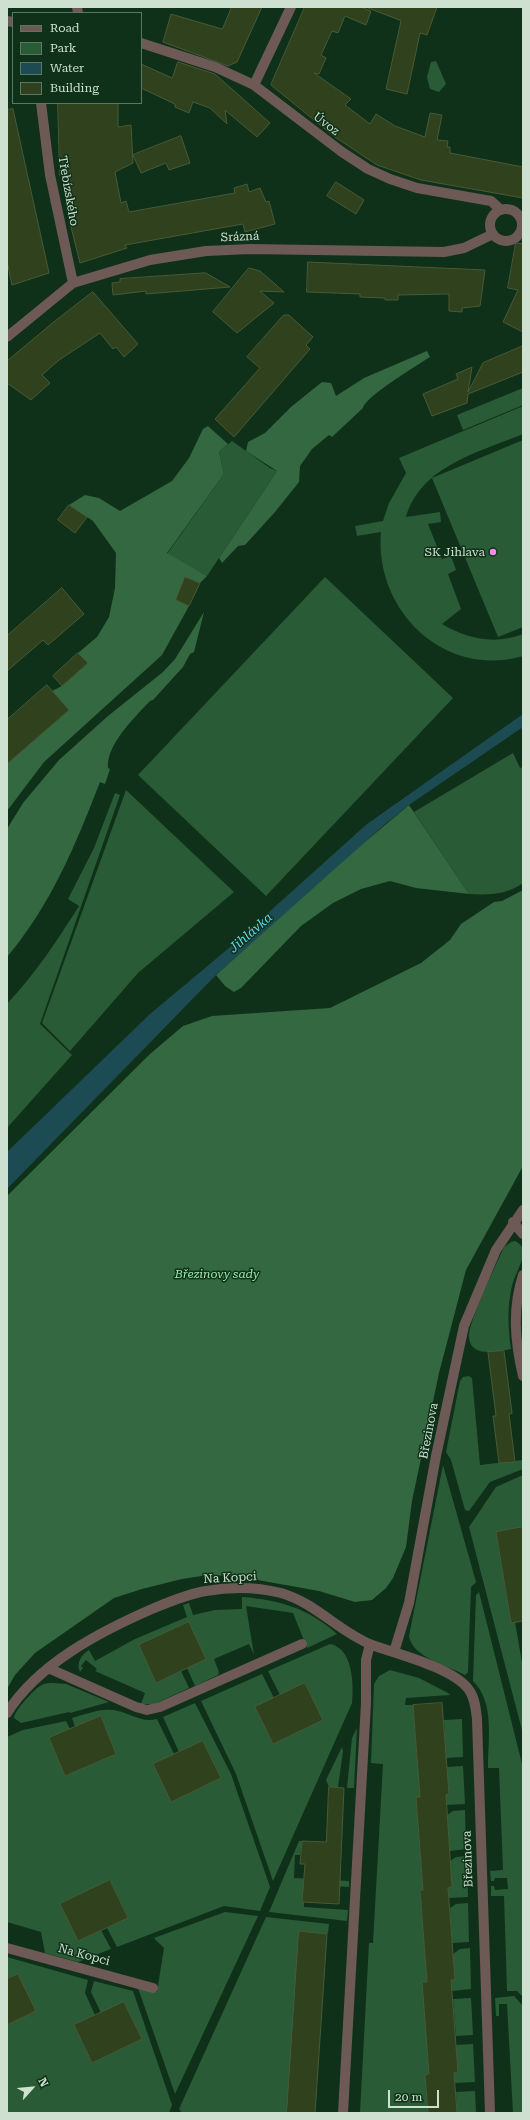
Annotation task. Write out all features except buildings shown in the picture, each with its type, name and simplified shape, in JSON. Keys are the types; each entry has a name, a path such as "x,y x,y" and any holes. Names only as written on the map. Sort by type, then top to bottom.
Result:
{"street":[{"path":"254,85 291,7"},
{"name":"Úvoz","path":"142,43 215,67 254,85 342,152 368,169 390,179 417,188 491,201 501,210"},
{"name":"Třebízského","path":"41,104 50,175 73,283"},
{"path":"508,209 516,212 521,218 523,225 519,235 509,241 500,240 493,234 491,227 492,219 501,210 508,209"},
{"name":"Srázná","path":"7,337 73,283 150,260 206,251 250,249 444,252 464,248 493,234"},
{"name":"Březinova","path":"394,1652 409,1603 436,1456 464,1326 496,1250 513,1222 523,1210"},
{"path":"513,1222 523,1234"},
{"path":"523,1275 516,1299 515,1318 517,1347 523,1376"},
{"name":"Na Kopci","path":"7,1713 18,1696 48,1668 113,1626 176,1599 213,1590 263,1590 297,1598 321,1613 349,1634 370,1644"},
{"path":"48,1668 136,1708 147,1710 160,1707 302,1644"},
{"path":"343,2113 366,1703 366,1660 370,1644"},
{"name":"Březinova","path":"370,1644 437,1668 457,1680 469,1690 475,1705 490,2113"},
{"name":"Na Kopci","path":"7,1948 153,1988"}],"green space":[{"path":"436,61 446,84 439,92 430,89 427,77 431,62"},
{"path":"427,351 430,357 404,373 373,396 363,408 332,437 329,435 312,449 300,466 299,482 275,512 245,545 238,546 222,563 219,558 277,471 246,451 248,442 265,433 291,407 322,382 331,383 336,396 364,378"},
{"path":"523,388 523,405 463,430 457,415"},
{"path":"523,406 523,434 488,447 454,463 438,473 424,485 414,500 406,517 440,512 441,522 428,524 442,559 451,556 456,570 448,574 461,609 442,624 471,637 481,639 502,639 523,634 523,656 494,660 466,657 442,647 420,632 402,612 389,588 382,561 381,532 357,536 355,526 383,521 389,503 406,473 399,458"},
{"path":"208,426 228,444 219,452 224,474 167,553 207,576 200,583 185,577 176,600 189,606 162,655 44,762 7,811 7,764 69,710 52,691 62,686 87,664 78,653 97,637 109,617 115,588 116,553 93,521 69,505 85,495 99,498 120,511 172,481 189,458 203,429"},
{"name":"SK Jihlava","path":"523,440 523,627 498,637 432,478"},
{"path":"232,441 270,468 277,471 207,576 167,554 224,474 219,452"},
{"path":"325,577 453,698 266,896 138,775"},
{"path":"204,612 194,652 190,654 183,667 129,724 116,741 111,750 108,768 110,769 105,784 100,782 82,828 61,873 37,916 7,957 7,829 23,803 59,760 108,716 163,672 175,659"},
{"path":"513,753 520,768 523,767 523,883 504,892 469,894 414,812"},
{"path":"126,790 234,892 138,973 70,1051 42,1023"},
{"path":"115,793 120,795 40,1024 72,1055 7,1128 7,1004 45,957 79,906 68,899 94,848"},
{"path":"409,805 469,894 416,888 390,881 361,889 333,903 301,926 241,988 234,992 225,986 216,975 334,868"},
{"name":"Březinovy sady","path":"523,890 523,1166 466,1270 439,1373 412,1501 406,1547 393,1578 386,1588 372,1600 355,1602 319,1591 235,1576 208,1575 182,1579 142,1589 114,1598 35,1653 15,1675 7,1689 7,1196 150,1054 183,1026 212,1016 330,1008 421,963 450,940 461,924 494,902 502,901"},
{"path":"515,1241 522,1246 523,1255 510,1294 509,1325 511,1349 492,1352 479,1351 471,1344 469,1337 473,1319 504,1247"},
{"path":"469,1376 472,1378 480,1465 523,1460 523,1469 490,1482 469,1511 465,1510 451,1460 446,1452 460,1381 463,1377"},
{"path":"443,1465 476,1582 471,1587 468,1672 465,1675 424,1655 417,1650 409,1636"},
{"path":"523,1475 523,1527 496,1533 511,1623 515,1622 523,1668 523,1734 469,1527 496,1487"},
{"path":"479,1592 523,1768 523,1997 517,1991 507,1991 504,1896 491,1896 491,1886 494,1886 495,1890 508,1889 507,1878 495,1878 494,1881 491,1881 490,1871 503,1870 499,1768 488,1768 489,1722 485,1700 473,1681 476,1595"},
{"path":"242,1597 269,1600 293,1607 315,1618 337,1634 307,1648 293,1613 246,1606 254,1655 249,1644 214,1659 219,1672 218,1675 195,1686 187,1668 206,1659 188,1622 139,1645 156,1683 181,1671 189,1688 154,1704 141,1704 145,1693 95,1671 97,1669 86,1660 81,1666 83,1668 80,1672 79,1662 84,1654 89,1650 95,1661 135,1639 187,1617 183,1605 189,1603 193,1615 215,1610 242,1609"},
{"path":"330,1644 338,1647 348,1660 353,1687 352,1703 273,1881 236,1774 201,1701 262,1674 274,1698 255,1707 273,1744 322,1720 305,1683 280,1695 268,1671"},
{"path":"390,1670 419,1678 450,1695 406,1698 405,1705 413,1705 420,1797 416,1797 423,1890 420,1890 427,1982 423,1982 429,2074 425,2075 428,2113 360,2113 369,1943 373,1943 383,1764 371,1763 374,1684 379,1676"},
{"path":"43,1684 66,1684 109,1702 70,1713 21,1723 14,1718 17,1710 35,1690"},
{"path":"195,1703 231,1774 270,1887 260,1911 224,1906 117,1947 107,1928 128,1917 110,1880 60,1904 78,1941 101,1930 111,1949 78,1962 45,1953 41,1932 7,1922 7,1737 23,1730 66,1721 70,1729 49,1738 65,1776 116,1754 101,1716 75,1727 72,1718 95,1712 112,1710 147,1720 157,1719 174,1754 171,1802 221,1778 203,1741 179,1752 163,1717"},
{"path":"462,1719 463,1757 446,1758 444,1720"},
{"path":"357,1728 354,1788 347,1788 352,1738"},
{"path":"342,1747 343,1751 338,1787 329,1787 326,1780"},
{"path":"463,1766 465,1804 446,1805 445,1795 449,1794 447,1767"},
{"path":"465,1810 466,1849 450,1851 447,1815 453,1811"},
{"path":"299,1841 302,1841 300,1855 295,1855 294,1878 349,1881 349,1887 304,1884 302,1902 304,1902 304,1907 348,1910 347,1921 269,1912"},
{"path":"467,1856 468,1897 449,1898 448,1888 452,1887 450,1861 456,1857"},
{"path":"468,1903 469,1942 452,1943 450,1908 456,1904"},
{"path":"225,1912 258,1916 175,2094 138,1988 157,1992 164,1948 154,1938"},
{"path":"266,1917 329,1924 327,1934 299,1931 287,2113 182,2113 179,2109"},
{"path":"470,1948 471,1989 452,1991 451,1980 455,1980 453,1954 460,1949"},
{"path":"7,1957 88,1980 85,1993 95,2015 74,2025 92,2063 142,2039 124,2002 101,2013 91,1992 94,1981 133,1991 172,2105 169,2113 7,2113"},
{"path":"514,1996 523,2006 523,2113 513,2113 507,2004 499,2004 499,2016 496,2016 495,1998"},
{"path":"471,1998 473,2035 456,2036 453,1999"},
{"path":"473,2044 475,2082 455,2083 454,2073 458,2072 456,2045"},
{"path":"475,2091 476,2113 457,2113 456,2092"}],"water":[{"name":"Jihlávka","path":"523,714 523,727 409,805 384,825 216,975 7,1189 7,1152 150,1014 229,948 367,824"}],"place":[{"name":"SK Jihlava","path":"493,552"}]}
